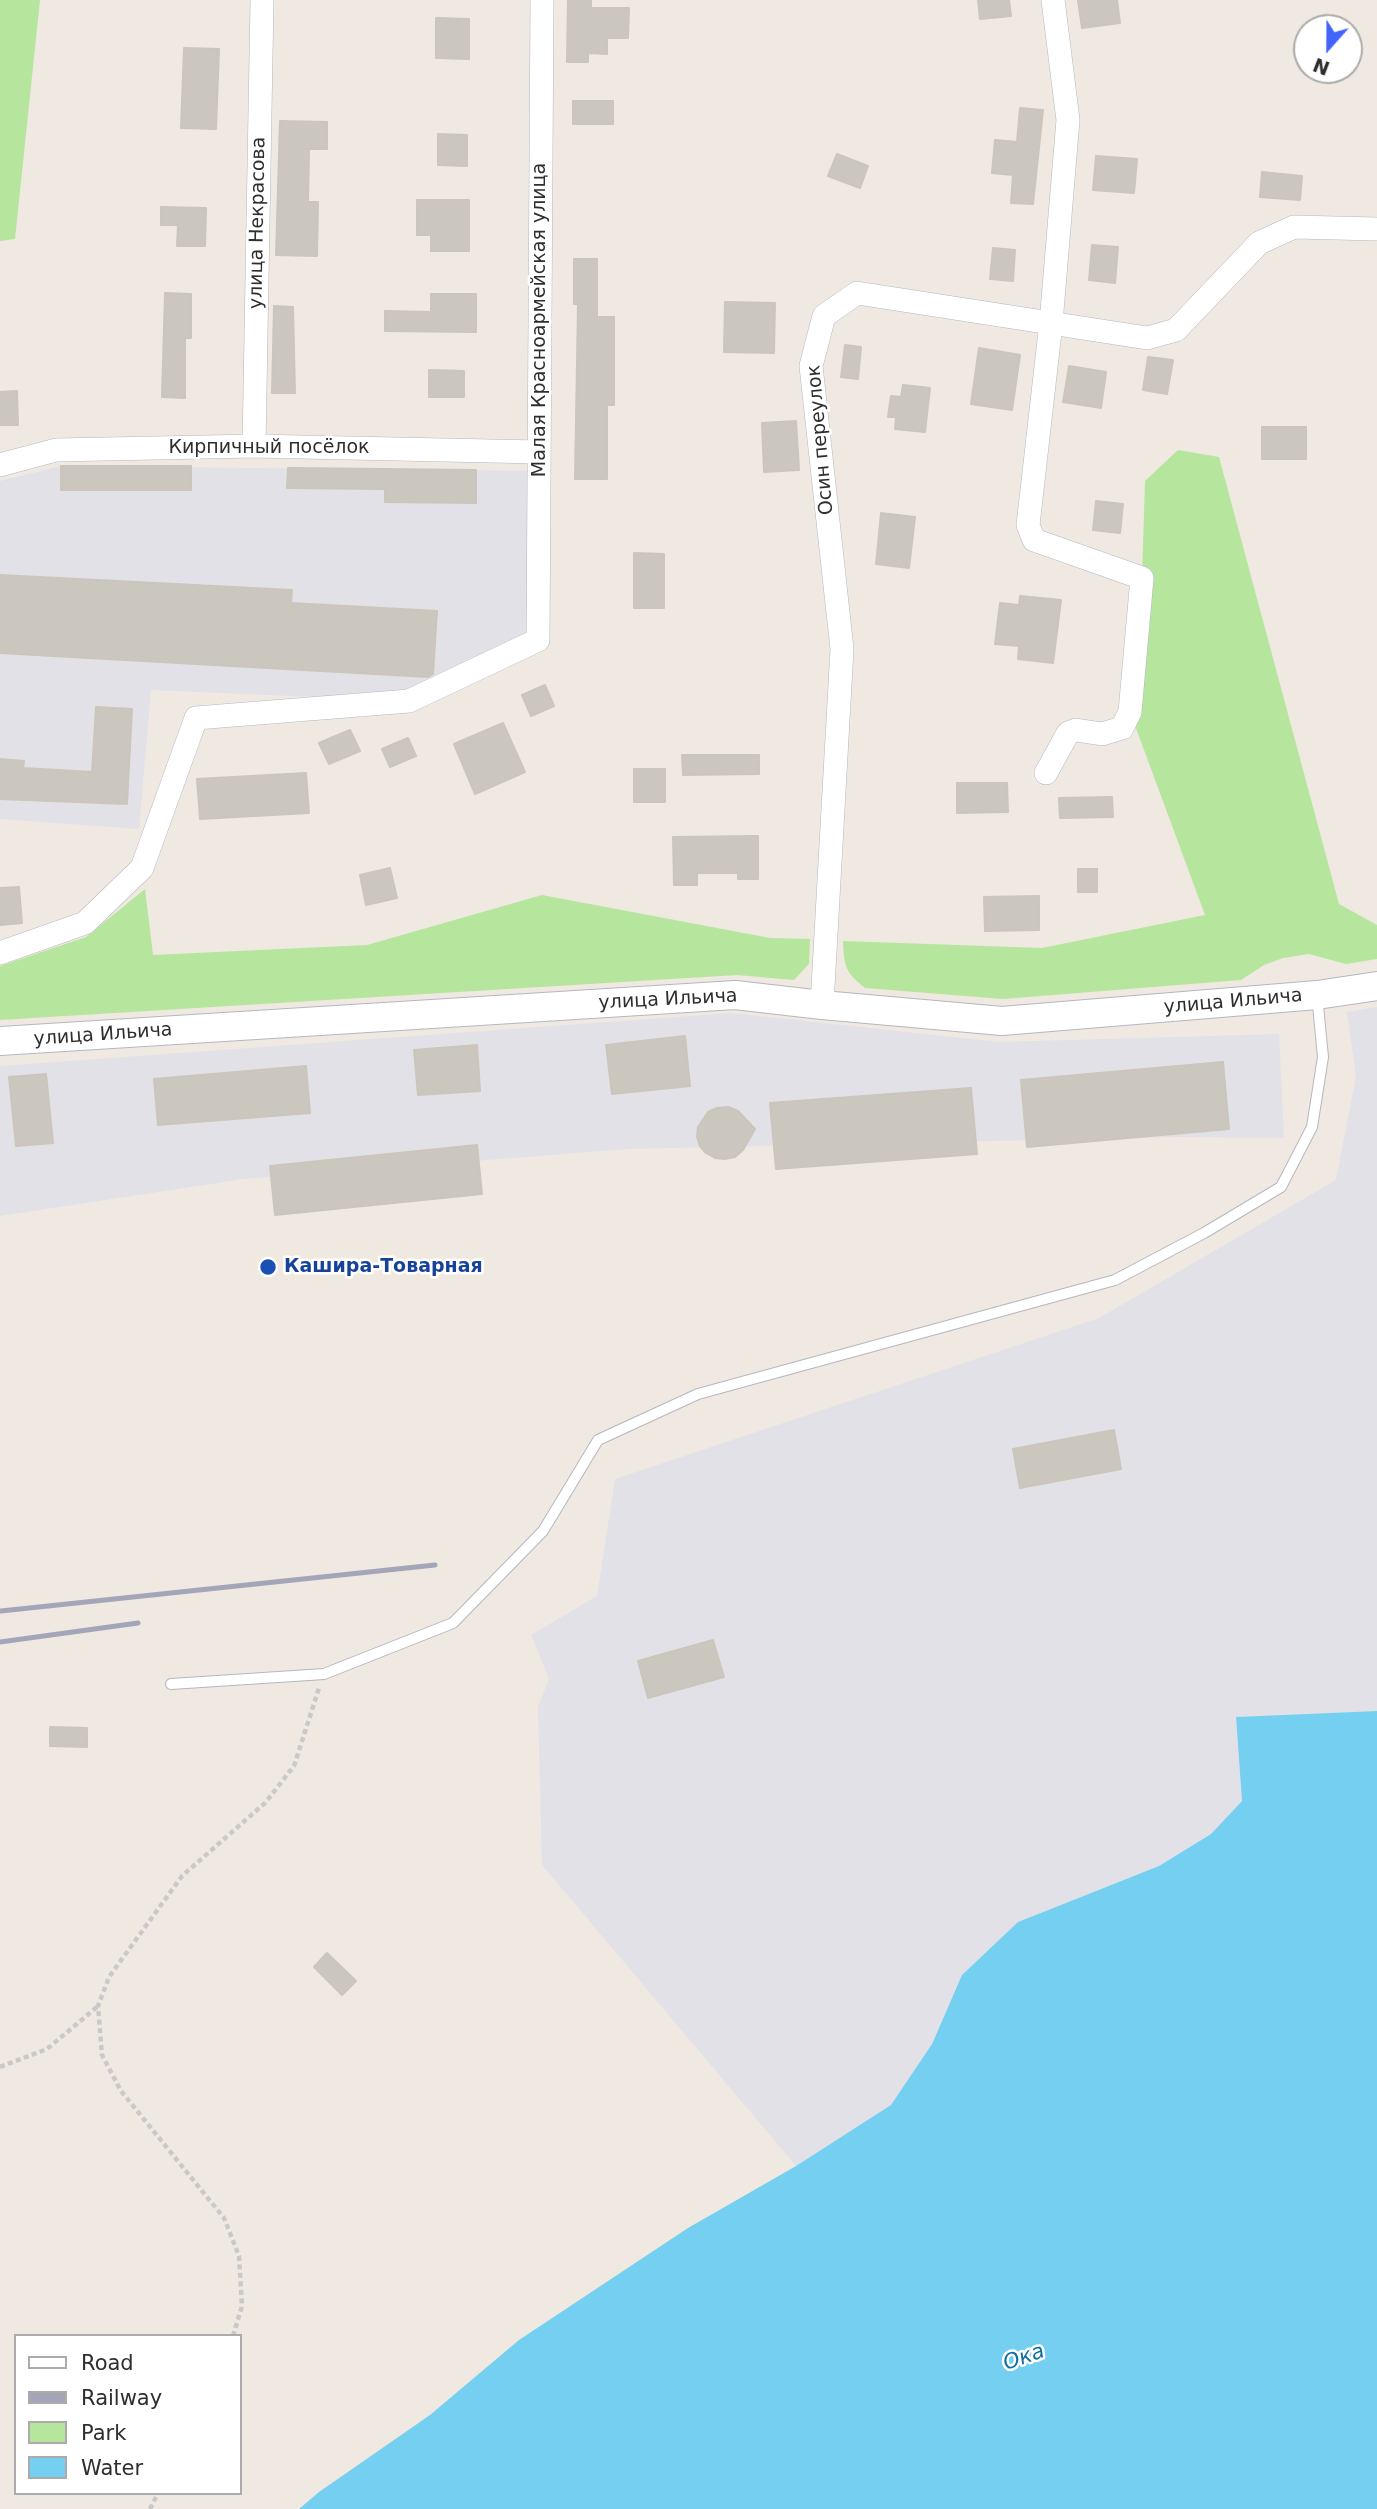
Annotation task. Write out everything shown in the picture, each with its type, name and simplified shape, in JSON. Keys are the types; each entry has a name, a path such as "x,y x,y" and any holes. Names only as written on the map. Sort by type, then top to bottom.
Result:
{"street":[{"name":"улица Некрасова","path":"254,446 262,0"},
{"name":"Малая Красноармейская улица","path":"0,953 85,923 142,868 196,718 409,701 538,640 542,0"},
{"path":"1046,774 1068,733 1076,730 1102,734 1122,728 1130,712 1142,578 1034,540 1028,525 1051,323 1068,120 1053,0"},
{"name":"Осин переулок","path":"822,1005 842,649 811,366 824,316 857,293 1147,338 1176,330 1259,243 1294,227 1377,229"},
{"name":"Кирпичный посёлок","path":"0,465 56,450 254,446 539,452"},
{"name":"улица Ильича","path":"0,1041 735,995 1002,1021 1317,995 1377,986"}],"lane":[{"path":"171,1684 324,1674 453,1623 543,1531 597,1440 698,1394 1115,1280 1204,1233 1281,1187 1312,1127 1323,1057 1317,995"}],"path":[{"path":"234,2334 242,2306 239,2256 224,2218 121,2091 102,2055 98,2006 109,1977 182,1875 265,1803 293,1766 324,1674"},
{"path":"0,2067 47,2049 98,2006"}],"shaded area":[{"path":"61,466 538,471 538,640 409,701 151,690 139,829 0,819 0,481"},
{"path":"1377,1007 1377,1711 1236,1717 1242,1801 1211,1834 1159,1866 1018,1922 962,1975 932,2044 892,2105 796,2166 542,1865 538,1707 549,1679 531,1635 597,1596 615,1479 1099,1318 1336,1180 1356,1076 1347,1012"},
{"path":"731,1013 1000,1042 1279,1034 1284,1138 1176,1137 628,1149 244,1179 0,1216 0,1066"}],"green space":[{"path":"0,0 40,0 15,239 0,241"},
{"path":"1178,450 1219,457 1339,904 1377,925 1377,959 1346,964 1309,954 1283,958 1264,965 1241,980 1003,999 865,988 847,968 843,941 1042,948 1205,915 1130,712 1142,578 1145,481"},
{"path":"145,889 153,955 367,945 542,895 770,938 810,939 809,964 794,980 737,975 0,1020 0,966 86,937"}],"water":[{"name":"Ока","path":"1377,1711 1377,2509 299,2509 319,2492 430,2415 519,2340 688,2228 796,2166 891,2105 932,2044 962,1975 1018,1922 1159,1866 1211,1834 1242,1801 1236,1717"}],"building":[{"path":"568,0 591,0 591,8 629,8 628,38 607,38 607,54 588,53 588,62 567,62"},
{"path":"978,0 1009,0 1011,16 980,19"},
{"path":"1078,0 1117,0 1120,23 1082,28"},
{"path":"436,18 469,19 469,59 436,58"},
{"path":"184,48 219,49 216,129 181,128"},
{"path":"573,101 613,101 613,124 573,124"},
{"path":"1020,108 1043,110 1033,204 1011,203 1013,175 992,173 995,140 1017,142"},
{"path":"280,121 327,122 327,149 309,149 308,202 318,202 317,256 276,255"},
{"path":"438,134 467,135 467,166 438,165"},
{"path":"837,154 868,166 860,188 828,176"},
{"path":"1096,156 1137,159 1134,193 1093,190"},
{"path":"1262,172 1302,176 1300,200 1260,197"},
{"path":"417,200 469,200 469,251 431,251 431,235 417,235"},
{"path":"161,207 206,208 205,246 177,246 178,225 161,225"},
{"path":"1092,245 1118,247 1115,283 1089,280"},
{"path":"993,248 1015,250 1013,281 990,279"},
{"path":"574,259 597,259 597,317 614,317 614,405 607,405 607,479 575,479 578,304 574,304"},
{"path":"165,293 191,294 191,338 185,338 185,398 162,397"},
{"path":"431,294 476,294 476,332 385,331 385,311 431,312"},
{"path":"725,302 775,303 774,353 724,352"},
{"path":"274,306 293,307 295,393 272,393"},
{"path":"845,345 861,347 858,379 841,377"},
{"path":"979,348 1020,355 1012,410 971,404"},
{"path":"1148,357 1173,360 1167,394 1143,390"},
{"path":"1069,366 1106,372 1101,408 1063,402"},
{"path":"429,370 464,371 464,397 429,397"},
{"path":"903,385 930,388 925,432 895,429 896,417 888,417 891,396 901,397"},
{"path":"17,391 18,425 0,425 0,392"},
{"path":"796,421 799,470 764,472 762,423"},
{"path":"1262,427 1306,427 1306,459 1262,459"},
{"path":"61,466 191,466 191,490 61,490"},
{"path":"288,468 476,470 476,503 385,502 385,489 287,488"},
{"path":"1096,501 1123,504 1120,533 1093,530"},
{"path":"881,513 915,517 909,568 876,564"},
{"path":"634,553 664,554 664,608 634,608"},
{"path":"0,575 292,590 291,603 437,611 433,674 428,677 0,653"},
{"path":"1020,596 1061,600 1053,663 1018,659 1019,646 995,644 1000,603 1019,605"},
{"path":"545,685 554,706 531,716 522,695"},
{"path":"96,707 132,709 127,804 0,799 0,759 24,761 23,768 92,772"},
{"path":"503,723 525,772 475,794 454,744"},
{"path":"350,730 360,751 329,764 319,743"},
{"path":"408,738 416,756 390,767 382,749"},
{"path":"682,755 759,755 759,774 683,775"},
{"path":"634,769 665,769 665,802 634,802"},
{"path":"306,773 309,813 200,819 197,779"},
{"path":"957,783 1007,783 1008,812 957,813"},
{"path":"1112,797 1113,817 1060,818 1059,798"},
{"path":"758,836 758,879 738,879 738,873 697,873 697,885 674,885 673,837"},
{"path":"390,868 397,898 366,905 360,875"},
{"path":"1078,869 1097,869 1097,892 1078,892"},
{"path":"19,887 22,923 0,925 0,888"},
{"path":"1039,896 1039,930 985,931 984,897"},
{"path":"685,1036 690,1086 612,1094 606,1045"},
{"path":"477,1045 480,1091 418,1095 414,1050"},
{"path":"1223,1062 1229,1129 1027,1147 1021,1080"},
{"path":"306,1066 310,1113 158,1125 154,1079"},
{"path":"46,1074 53,1143 16,1146 9,1077"},
{"path":"971,1088 977,1154 776,1169 770,1103"},
{"path":"728,1107 738,1111 755,1129 743,1150 735,1157 715,1158 700,1146 698,1127 708,1112"},
{"path":"477,1145 482,1194 275,1215 270,1166"},
{"path":"1114,1430 1121,1469 1020,1488 1013,1449"},
{"path":"713,1640 724,1677 648,1698 638,1661"},
{"path":"50,1727 87,1728 87,1747 50,1746"},
{"path":"327,1953 356,1981 342,1995 314,1967"}],"railway":[{"path":"1,1611 435,1565"},
{"path":"0,1642 138,1623"}],"place":[{"name":"Кашира-Товарная","path":"268,1267"}]}
